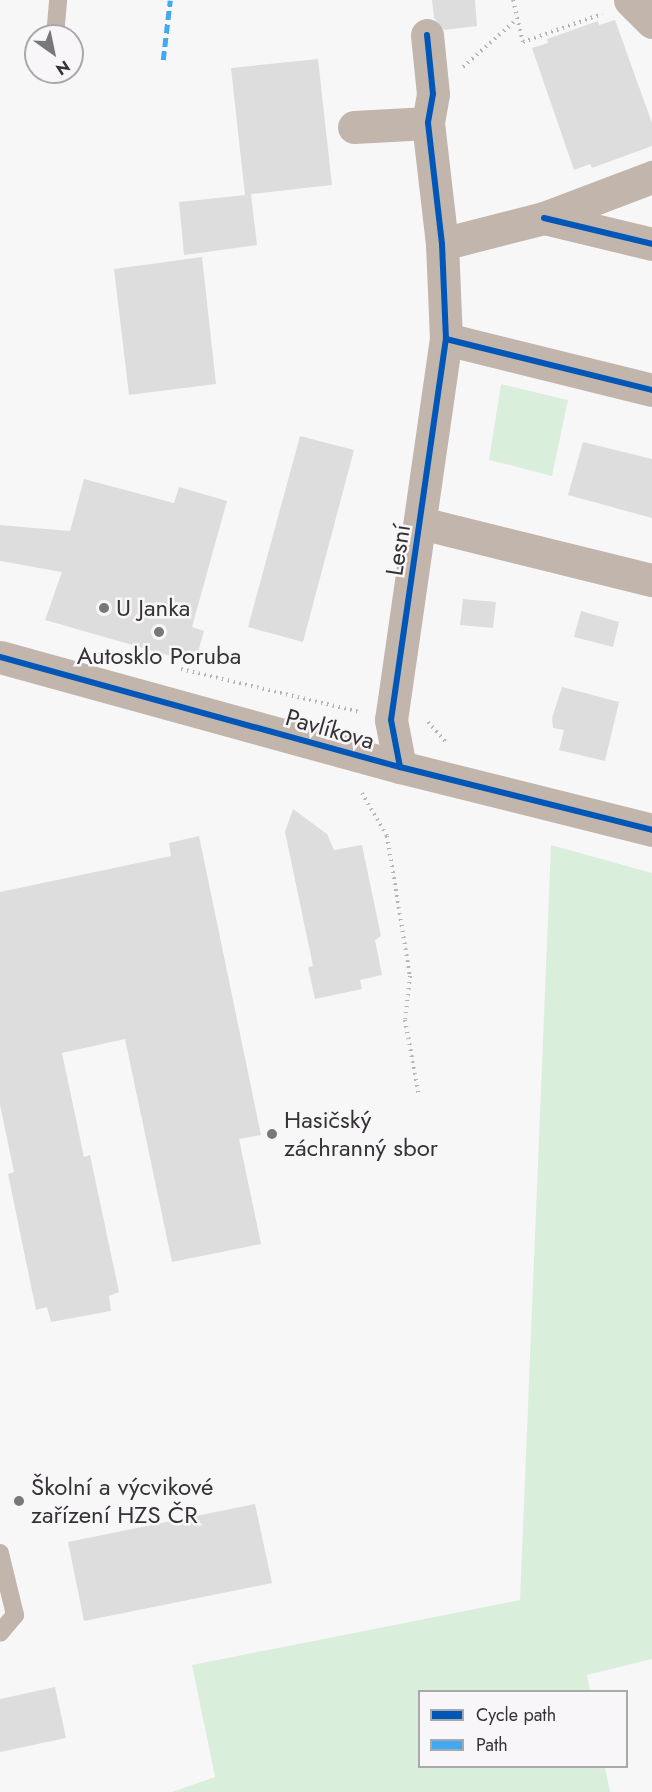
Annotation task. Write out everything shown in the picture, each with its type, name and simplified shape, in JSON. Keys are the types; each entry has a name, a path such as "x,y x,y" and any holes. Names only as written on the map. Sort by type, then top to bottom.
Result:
{"street":[{"name":"Lesní","path":"400,767 391,720 446,339 442,244 427,35"},
{"path":"354,127 431,109"},
{"path":"442,244 544,219 652,177"},
{"path":"544,219 652,244"},
{"path":"446,339 652,390"},
{"name":"Lesní","path":"421,523 652,580"},
{"name":"Pavlíkova","path":"0,657 400,767 652,830"}],"lane":[{"path":"56,24 58,0"},
{"path":"0,1553 15,1615 0,1633"}],"path":[{"path":"513,0 523,42 638,8"},
{"path":"431,109 516,20"},
{"path":"172,667 391,720 429,724"},
{"path":"359,789 387,836 410,976 405,1020 419,1096"}],"green space":[{"path":"501,384 568,400 552,476 489,460"},
{"path":"551,845 652,873 652,1659 587,1675 590,1690 418,1690 418,1768 605,1768 610,1792 172,1792 215,1777 192,1665 520,1600"}],"building":[{"path":"432,0 475,0 477,26 444,30 434,18"},
{"path":"615,20 652,123 652,146 592,168 590,164 574,170 532,48 548,43 547,39 598,21 599,25"},
{"path":"318,59 332,185 251,194 257,245 184,255 179,202 245,195 231,68"},
{"path":"202,257 216,384 129,395 114,269"},
{"path":"300,436 354,450 303,642 248,627"},
{"path":"583,442 652,459 652,518 568,495"},
{"path":"84,479 174,503 179,487 227,501 192,627 204,631 195,663 45,620 62,572 0,561 0,525 70,531"},
{"path":"463,599 496,602 493,628 460,625"},
{"path":"581,611 619,622 613,647 574,637"},
{"path":"562,687 619,702 605,761 559,750 564,730 553,728 552,718"},
{"path":"293,809 327,834 334,850 362,845 381,936 375,940 382,975 360,980 362,989 315,999 308,967 313,966 285,832"},
{"path":"199,836 261,1135 239,1139 261,1244 172,1262 125,1039 62,1053 84,1157 90,1155 119,1292 109,1296 111,1311 51,1322 47,1307 36,1310 8,1174 14,1172 0,1105 0,892 171,856 169,843"},
{"path":"255,1504 272,1583 84,1621 68,1542"},
{"path":"55,1687 66,1738 0,1752 0,1699"}],"marked path":[{"path":"163,60 170,0"}],"cycle path":[{"path":"427,35 433,94 428,123 442,244 446,339"},
{"path":"544,218 652,244"},
{"path":"400,767 391,720 446,339 652,390"},
{"path":"0,657 400,767 652,830"}],"place":[{"name":"U Janka","path":"104,608"},
{"name":"Autosklo Poruba","path":"159,632"},
{"name":"Hasičský záchranný sbor","path":"272,1134"},
{"name":"Školní a výcvikové zařízení HZS ČR","path":"19,1501"}]}
